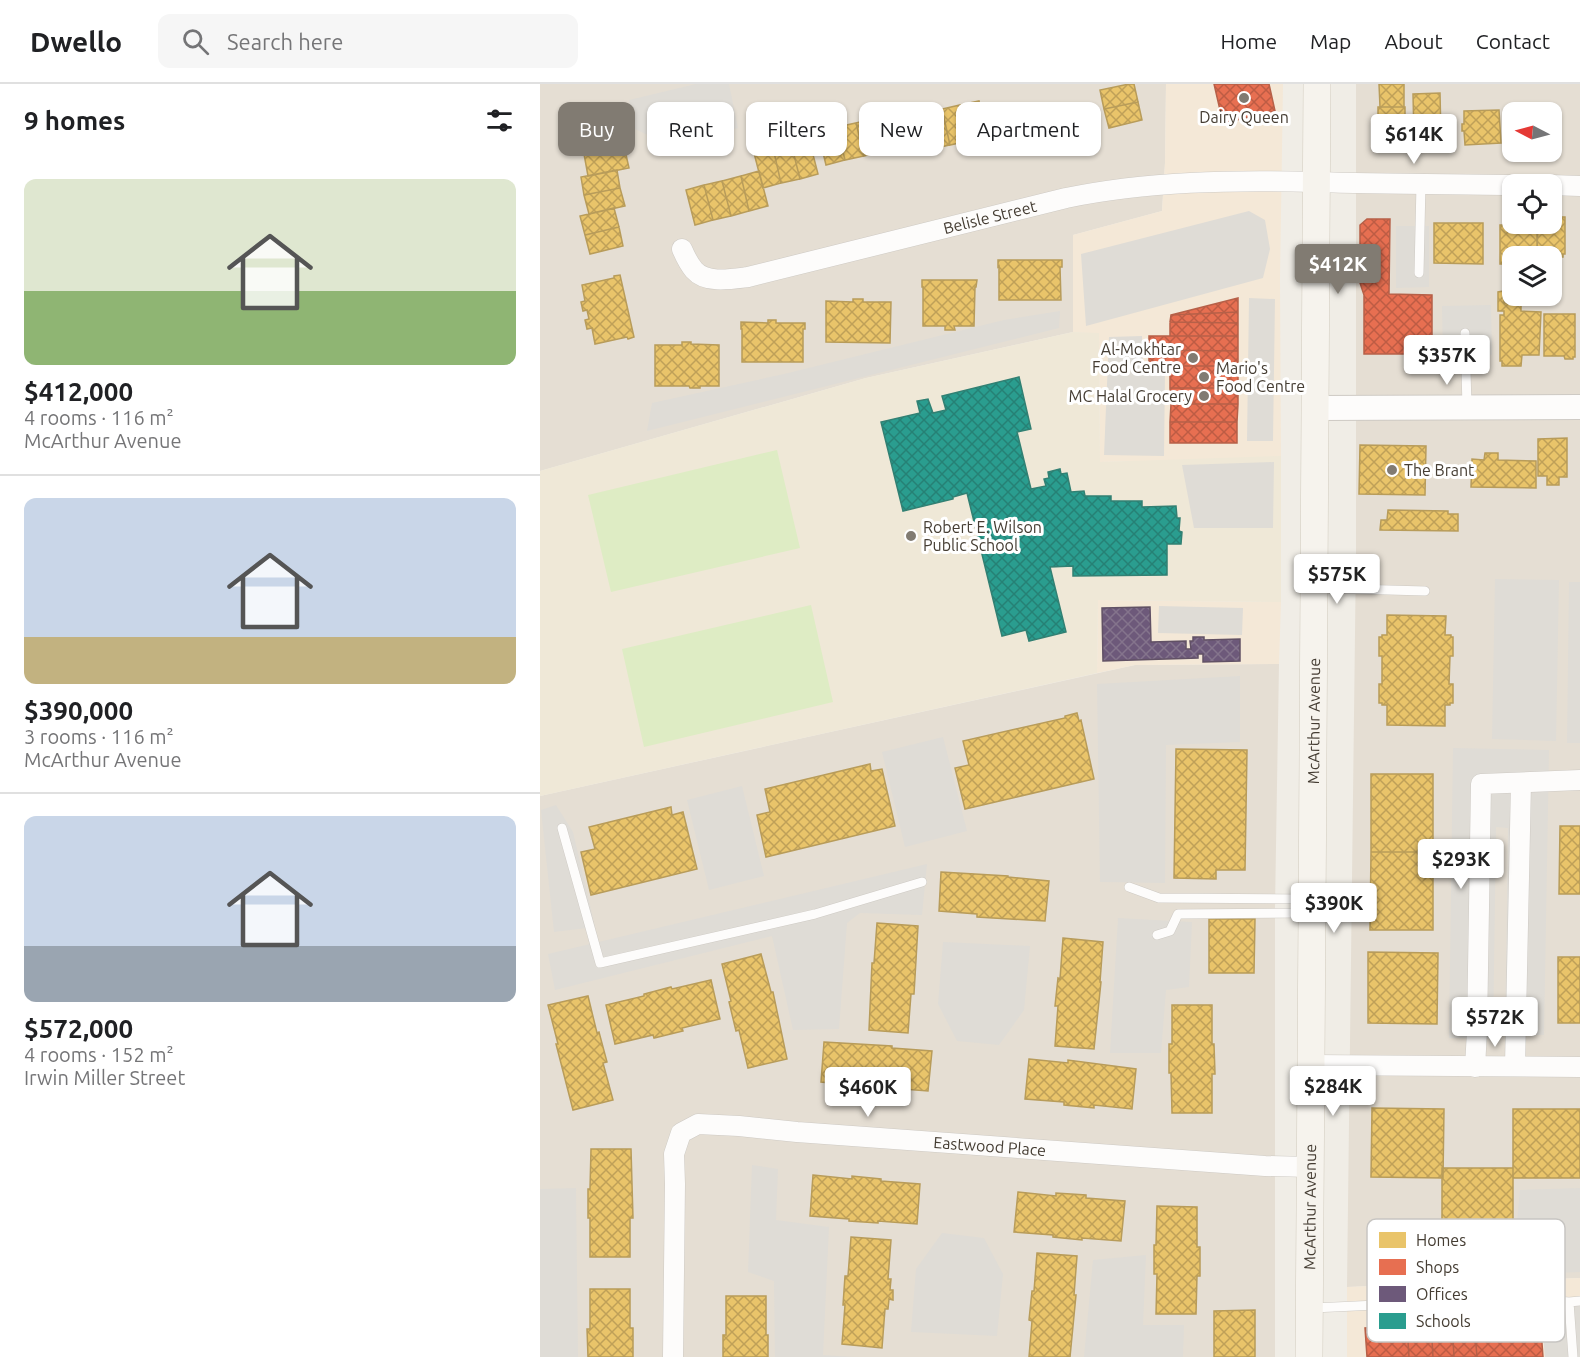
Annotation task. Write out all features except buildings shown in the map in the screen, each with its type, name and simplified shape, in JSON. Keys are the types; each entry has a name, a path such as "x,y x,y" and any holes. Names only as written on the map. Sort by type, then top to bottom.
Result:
{"main road":[{"name":"McArthur Avenue","path":"1309,1357 1317,84"}],"street":[{"name":"Belisle Street","path":"681,249 694,271 704,278 748,277 1091,193 1211,182 1316,182"},
{"path":"1316,182 1502,185"},
{"path":"1562,185 1580,186"},
{"path":"1316,408 1580,407"},
{"path":"1475,1067 1481,784 1580,780"},
{"path":"1515,1066 1521,783"},
{"path":"1312,1065 1580,1067"},
{"name":"Eastwood Place","path":"673,1357 674,1154 681,1132 698,1124 1265,1166 1310,1167"}],"lane":[{"path":"1419,273 1421,184"},
{"path":"1464,333 1467,407"},
{"path":"1314,588 1425,591"},
{"path":"562,828 600,963 815,914 922,882"},
{"path":"1129,887 1159,898 1311,906"},
{"path":"1157,935 1170,931 1178,914 1311,906"},
{"path":"1565,1302 1580,1301"},
{"path":"1569,1302 1573,1357"},
{"path":"1309,1308 1367,1305"}],"shaded area":[{"path":"540,84 1166,84 1162,211 1073,235 1073,332 866,378 540,471"},
{"path":"696,84 729,84 733,102 647,102 647,135 635,129 635,102 629,100"},
{"path":"1166,84 1283,84 1280,279 1281,458 1100,462 1099,334 1073,332 1073,235 1162,211"},
{"path":"1356,84 1580,84 1580,1278 1565,1279 1565,1219 1367,1219 1367,1286 1347,1287 1356,552"},
{"path":"734,108 738,128 734,129"},
{"path":"1249,211 1265,220 1270,249 1263,278 1086,326 1081,254"},
{"path":"1396,226 1429,226 1429,287 1396,288"},
{"path":"1249,298 1275,299 1273,441 1247,441"},
{"path":"1491,305 1492,355 1443,356 1442,306"},
{"path":"1060,311 1059,328 647,431 652,403 784,374 1004,320"},
{"name":"Robert E. Wilson Public School","path":"1073,332 1099,333 1100,462 1281,456 1281,602 1098,600 1097,673 540,796 540,471 866,378"},
{"path":"1142,336 1143,373 1165,371 1164,456 1104,455 1109,337"},
{"path":"1274,462 1273,528 1194,528 1182,465"},
{"path":"1495,579 1559,580 1556,741 1492,739"},
{"path":"1569,582 1580,582 1580,743 1567,743"},
{"path":"1098,600 1281,602 1279,664 1135,665 1097,673"},
{"path":"1159,606 1243,608 1242,635 1158,633"},
{"path":"1279,664 1275,907 1275,1357 540,1357 540,796 1135,665"},
{"path":"1240,676 1240,742 1166,745 1165,883 1100,882 1097,684"},
{"path":"943,737 967,831 905,847 882,752"},
{"path":"1453,748 1549,750 1544,1035 1505,1035 1508,828 1496,827 1493,1039 1449,1038"},
{"path":"742,786 764,876 709,890 687,800"},
{"path":"556,805 573,832 595,927 554,932 541,810"},
{"path":"927,864 922,915 860,913 847,923 839,1029 793,1030 772,936 555,990 548,954"},
{"path":"1118,918 1192,922 1189,987 1166,990 1161,1053 1110,1053"},
{"path":"943,942 1030,946 1024,1010 999,1045 957,1041 938,1004"},
{"path":"752,1165 778,1169 776,1220 829,1227 823,1355 854,1357 775,1357 774,1281 748,1272"},
{"path":"576,1188 578,1357 540,1357 540,1189"},
{"path":"1580,1188 1580,1272 1565,1273 1565,1219 1517,1219 1520,1190"},
{"path":"942,1233 984,1238 1003,1274 997,1336 911,1332 916,1269"},
{"path":"1146,1255 1143,1325 1184,1325 1183,1357 1084,1357 1093,1260"},
{"path":"1580,1278 1580,1357 1347,1357 1347,1287 1367,1286 1367,1342 1565,1342 1565,1279"},
{"path":"1580,1305 1580,1357 1545,1357 1544,1342 1565,1342 1565,1306"}],"green space":[{"path":"777,450 800,548 611,592 588,495"},
{"path":"811,605 833,702 644,747 622,649"}],"place":[{"name":"Dairy Queen","path":"1244,98"},
{"name":"Al-Mokhtar Food Centre","path":"1193,358"},
{"name":"Mario's Food Centre","path":"1204,377"},
{"name":"MC Halal Grocery","path":"1204,396"},
{"name":"The Brant","path":"1392,470"},
{"name":"Robert E. Wilson Public School","path":"911,536"}]}
